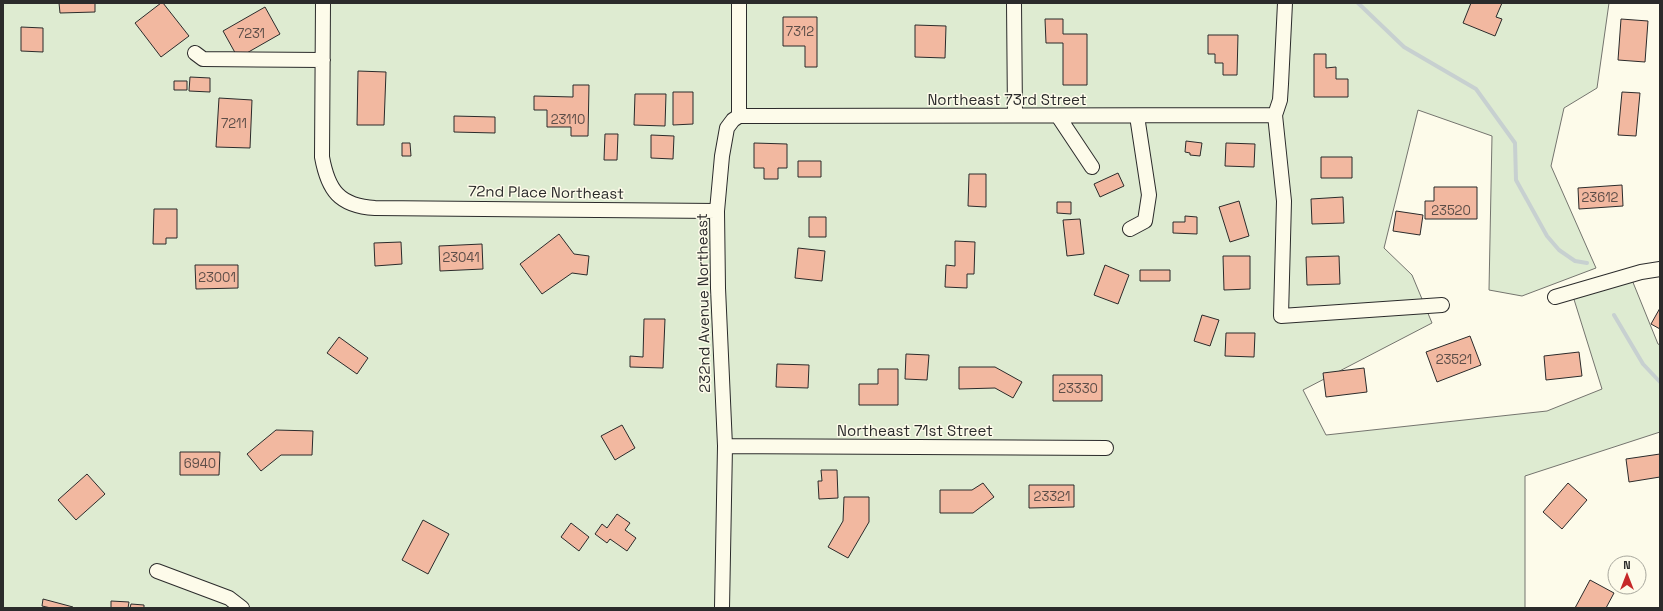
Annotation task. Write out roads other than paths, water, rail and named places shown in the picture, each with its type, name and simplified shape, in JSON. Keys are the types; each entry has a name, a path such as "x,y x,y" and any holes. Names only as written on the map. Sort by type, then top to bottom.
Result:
{"street":[{"name":"72nd Place Northeast","path":"323,3 322,157 325,174 335,192 348,202 364,207 375,208 717,211"},
{"path":"739,3 739,116"},
{"path":"1014,3 1016,115"},
{"path":"1285,3 1282,84 1280,100 1275,115 1284,201 1282,310 1442,306"},
{"path":"196,53 203,59 323,60"},
{"name":"Northeast 73rd Street","path":"739,116 1275,115"},
{"name":"232nd Avenue Northeast","path":"722,608 725,446 718,288 717,211 722,156 727,128 733,120 739,116"},
{"path":"1058,116 1092,167"},
{"path":"1130,229 1145,222 1149,195 1137,116"},
{"path":"1555,297 1641,272 1660,269"},
{"name":"Northeast 71st Street","path":"725,446 1106,448"},
{"path":"157,571 229,598 242,608"}],"waterway":[{"path":"1358,3 1404,47 1476,89 1515,143 1516,180 1547,236 1559,250 1575,261 1587,263"},
{"path":"1614,315 1643,364 1660,382"}]}
